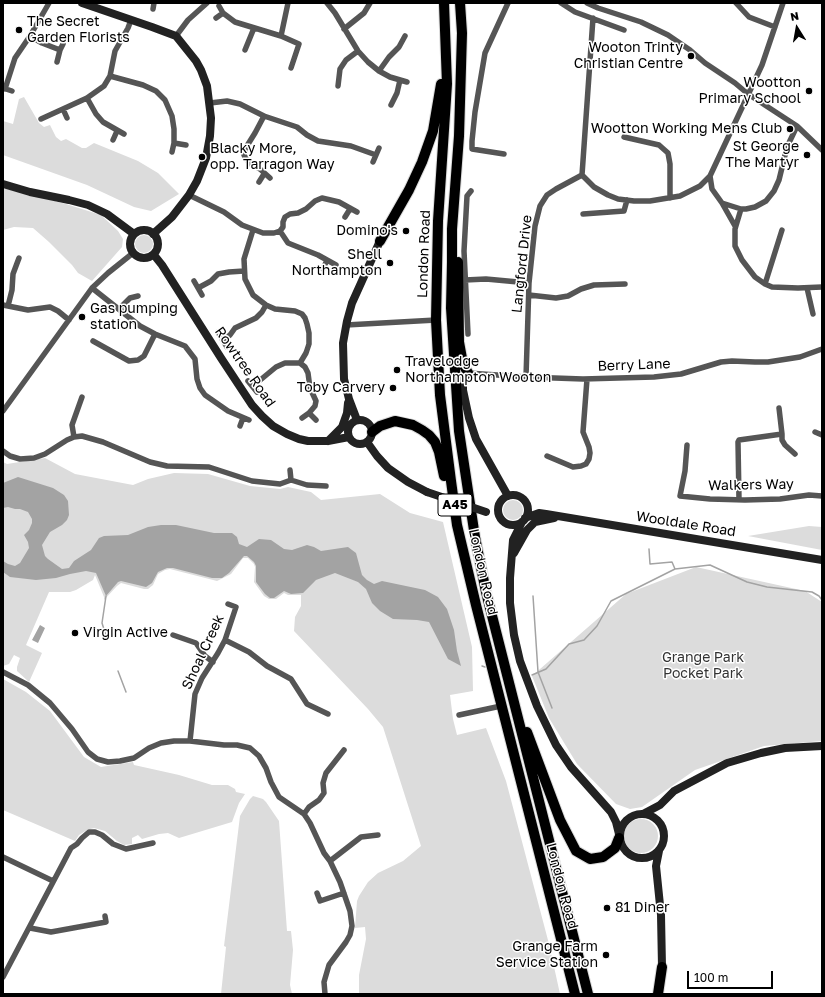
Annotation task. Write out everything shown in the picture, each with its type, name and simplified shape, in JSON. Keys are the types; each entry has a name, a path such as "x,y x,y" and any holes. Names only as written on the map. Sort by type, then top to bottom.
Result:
{"highway":[{"name":"London Road","path":"444,3 447,84 438,221 436,320 440,395 458,525 501,706 575,994"},
{"name":"London Road","path":"460,3 462,33 459,136 452,229 451,308 458,431 475,537 486,592 588,994"},
{"path":"380,241 409,190 422,162 430,138 439,96 445,39"},
{"path":"456,180 458,215 459,342 463,364 468,373"},
{"path":"372,432 380,426 395,421 413,425 429,435 435,442 439,452 458,525"},
{"name":"A45","path":"514,701 531,741 560,820 576,851 590,859 603,857 615,848 619,836"},
{"path":"658,994 662,967"}],"street":[{"path":"12,91 4,88 14,58 30,36 48,3"},
{"path":"82,3 95,5 176,36 196,60 207,86 211,118 210,136 206,158 197,181 189,195 172,217 153,234"},
{"path":"176,36 188,20 207,3"},
{"path":"280,36 288,3"},
{"path":"327,3 358,51 368,62 379,71 407,82"},
{"path":"344,29 364,13 370,3"},
{"path":"504,154 472,149 472,141 475,112 485,53 508,3"},
{"path":"561,3 575,12 624,30"},
{"path":"588,3 598,8 641,22 668,35 748,94 797,126 822,150"},
{"path":"736,3 749,17 775,27"},
{"path":"593,18 582,175 594,187 618,199 650,200 680,196 694,190 710,176 762,65 783,3"},
{"path":"219,6 223,13 235,22 280,36 299,44 291,68"},
{"path":"216,18 223,13"},
{"path":"41,119 87,98 104,86 110,76 115,51 131,20"},
{"path":"245,50 254,28"},
{"path":"30,36 42,43 60,50"},
{"path":"379,71 389,56 399,47 405,36"},
{"path":"57,62 63,44"},
{"path":"338,86 340,69 346,60 358,51"},
{"path":"110,76 143,84 156,91 165,100 172,116 174,129 174,143 172,152"},
{"path":"391,105 397,93 400,80"},
{"path":"87,98 96,114 103,122 124,134"},
{"path":"210,103 227,101 240,104 264,116 297,127 318,141 351,146 376,155"},
{"path":"63,109 67,118"},
{"path":"264,116 256,133 245,149 244,155 248,163 260,169 270,178"},
{"path":"722,203 741,209 755,207 766,201 774,191 779,180 787,147 797,126"},
{"path":"113,140 117,131"},
{"path":"624,137 659,145 668,153 670,164 670,198"},
{"path":"174,143 186,145"},
{"path":"373,162 379,148"},
{"path":"259,182 264,174"},
{"name":"Langford Drive","path":"526,377 529,283 535,226 540,206 547,195 582,175"},
{"path":"710,176 712,189 735,226"},
{"path":"3,184 30,192 88,205 107,214 134,234"},
{"path":"468,334 464,251 466,204 467,196 471,191"},
{"path":"189,195 224,212 242,225 263,233 274,233 280,231 285,217 306,209 315,201 322,198 339,202 357,212"},
{"path":"583,214 624,211 627,200"},
{"path":"345,217 350,209"},
{"path":"741,209 735,226 734,238 738,254 755,277 765,284 780,288 822,287"},
{"path":"142,230 146,230 153,234 158,241 157,251 149,258 142,258 132,253 130,244 131,238 134,234 142,230"},
{"path":"253,230 243,264 248,286 253,294 266,305 275,309 295,311 302,314 308,324 309,344 300,363"},
{"path":"765,284 782,230"},
{"path":"280,231 288,242 306,249 336,265"},
{"path":"357,420 348,399 344,379 342,360 343,343 352,303 380,241"},
{"path":"4,408 92,288 132,253"},
{"name":"Rowtree Road","path":"154,255 162,265 252,405 262,416 273,426 287,434 308,441 328,441 349,437"},
{"path":"18,258 13,274 12,290 5,305 28,310 50,308 58,311 69,320"},
{"path":"323,269 327,260"},
{"path":"198,288 211,281 218,274 244,271"},
{"path":"465,280 486,279 529,283"},
{"path":"194,281 202,295"},
{"path":"529,295 556,298 568,296 587,287 624,284"},
{"path":"92,288 140,326 155,334 185,346 195,359 197,379 200,388 214,402 228,411 246,419 240,426"},
{"path":"807,288 813,314"},
{"path":"119,309 130,298 138,296"},
{"path":"223,340 230,335 235,328 256,318 266,305"},
{"path":"346,325 436,320"},
{"path":"218,332 227,347"},
{"path":"93,342 128,361 138,360 144,356 155,334"},
{"name":"Berry Lane","path":"468,373 587,379 673,376 721,362 768,362 800,357 822,349"},
{"path":"253,386 276,367 285,363 300,363 305,367 308,373 310,388 316,401 315,406 302,418"},
{"path":"468,373 463,380 463,390 469,418 476,439 508,496"},
{"path":"548,456 573,467 586,464 589,459 589,447 583,432 587,379"},
{"path":"248,381 257,392"},
{"path":"74,437 72,425 82,397"},
{"path":"328,441 342,427 347,413 348,399"},
{"path":"779,408 782,440 785,445 796,454"},
{"path":"309,412 316,420"},
{"path":"357,420 369,423 372,432 371,438 364,444 356,444 352,442 349,437 348,428 357,420"},
{"path":"815,432 822,435"},
{"path":"739,500 739,440 782,434"},
{"path":"3,451 10,456 20,459 34,458 45,454 74,437 91,438 150,462 167,466 209,467 231,476 252,481 280,484 291,480 307,485 326,486"},
{"path":"367,442 388,468 408,482 427,492 493,513 500,516 507,523 513,525 524,520"},
{"name":"Walkers Way","path":"687,444 685,471 680,496 739,500 780,499 809,495 822,496"},
{"path":"290,470 291,480"},
{"path":"513,540 528,510 526,502 519,496 512,495 500,502 498,508 500,516 513,540 510,603 514,635 520,661 530,689 556,745 571,766 611,812 616,822 622,848 626,853 636,858 646,858 651,857 661,847 664,836 661,825 660,805"},
{"name":"Wooldale Road","path":"526,502 546,514"},
{"name":"Wooldale Road","path":"524,520 539,513 822,560"},
{"path":"513,555 527,530 535,522 560,516"},
{"name":"Shoal Creek","path":"190,741 195,694 202,678 225,640 236,607 228,604"},
{"path":"173,635 196,644 205,656 213,662"},
{"path":"225,640 249,652 266,666 291,679 307,704 328,714"},
{"path":"3,672 28,685 50,703 72,729 88,752 97,759 108,762 120,762 134,758 149,748 161,743 174,740 207,744 237,745 250,748 259,756 266,768 270,782 279,797 304,814 310,823 324,853 330,861 350,911 352,926 350,935 328,965 324,982 325,994"},
{"path":"459,715 501,706"},
{"path":"611,812 630,817 643,814 660,805 674,791 727,763 761,752 785,748 822,746"},
{"path":"304,814 309,807 319,800 324,793 323,783 326,773 344,750"},
{"path":"643,814 653,817 661,825"},
{"path":"619,836 624,823 630,817"},
{"path":"3,978 71,848 82,838 89,832 95,832 102,835 112,844 126,849 153,843"},
{"path":"330,861 360,838 378,835"},
{"path":"658,851 656,866 661,929 662,967"},
{"path":"3,857 53,881"},
{"path":"317,892 320,901 344,893"},
{"path":"30,928 50,932 106,922 105,916"}],"green space":[{"path":"24,97 39,123 44,127 50,125 56,137 61,141 66,139 82,148 86,148 94,143 138,161 158,173 179,194 151,211 134,207 87,185 3,155 3,121 13,124 19,99"},
{"path":"3,188 66,204 101,215 118,231 123,239 122,247 92,281 78,273 49,242 33,228 14,227 3,230"},
{"path":"144,235 150,238 153,244 150,250 144,253 138,250 135,244 138,238"},
{"path":"45,458 75,474 133,485 148,479 174,473 208,474 250,486 280,489 288,487 311,492 321,500 380,494 410,513 443,522 472,647 473,691 450,695 453,719 457,735 486,728 506,781 549,944 560,994 359,994 359,975 366,939 365,927 355,928 357,901 359,896 368,882 378,873 403,861 421,846 383,727 368,709 294,631 295,617 301,606 301,595 288,595 284,593 276,599 269,599 264,596 254,582 255,567 248,558 243,558 231,574 217,581 170,569 158,574 153,585 148,589 121,583 104,600 95,575 93,580 76,590 70,592 49,592 26,645 42,653 29,682 17,671 20,658 14,655 9,664 3,666 3,462 7,464"},
{"path":"513,500 520,503 523,510 520,517 513,520 506,517 503,510 506,503"},
{"path":"809,526 822,527 822,550 748,536"},
{"name":"Grange Park Pocket Park","path":"696,567 805,591 822,602 822,741 764,746 695,770 642,807 630,809 616,804 577,764 549,718 532,676 626,594"},
{"path":"3,679 26,692 50,711 84,757 101,767 133,762 134,765 179,775 212,785 228,785 235,789 236,792 245,794 239,803 232,822 179,838 168,833 142,839 138,835 132,838 132,844 124,845 105,831 94,828 79,835 75,841 3,810"},
{"path":"253,796 263,799 279,821 287,931 291,931 293,950 290,985 292,994 221,994 226,947 224,946 240,816"},
{"path":"644,819 653,824 657,829 657,843 653,848 648,852 638,853 634,852 625,843 624,833 625,829 634,820"}],"shaded area":[{"path":"18,477 53,488 64,495 68,501 69,515 67,520 62,525 50,532 42,545 45,556 62,569 69,568 74,561 91,550 99,538 104,536 128,535 148,527 161,525 176,525 214,533 232,533 237,537 239,544 247,547 259,539 271,540 284,549 292,550 307,545 321,551 348,547 356,553 362,575 374,584 382,581 425,590 438,597 447,609 454,630 461,666 448,659 429,622 393,619 380,611 372,603 366,589 358,582 335,573 316,580 303,593 291,594 284,591 274,598 270,598 265,594 256,582 256,566 247,556 244,556 229,573 222,578 212,578 173,568 167,568 158,572 152,583 146,587 121,581 118,582 106,596 96,573 86,571 56,578 36,580 10,577 3,572 3,561 15,566 20,563 29,548 28,542 24,535 29,530 32,523 32,519 28,512 8,507 3,508 3,483"},
{"path":"40,625 45,628 38,643 32,640"}],"waterway":[{"path":"649,549 650,564 672,562 675,569"},
{"path":"532,675 546,669 569,644 584,640 597,626 611,601 675,569 710,565 747,582 767,587 812,592 819,596 822,600"},
{"path":"106,596 102,623 107,639"},
{"path":"533,596 538,672 552,708"},
{"path":"118,671 126,692"}],"place":[{"name":"The Secret Garden Florists","path":"19,30"},
{"name":"Wooton Trinty Christian Centre","path":"691,56"},
{"name":"Wootton Primary School","path":"809,91"},
{"name":"Wootton Working Mens Club","path":"790,129"},
{"name":"St George The Martyr","path":"807,155"},
{"name":"Blacky More, opp. Tarragon Way","path":"202,157"},
{"name":"Domino's","path":"406,231"},
{"name":"Shell Northampton","path":"390,263"},
{"name":"Gas pumping station","path":"82,317"},
{"name":"Travelodge Northampton Wooton","path":"397,370"},
{"name":"Toby Carvery","path":"393,388"},
{"name":"Virgin Active","path":"75,633"},
{"name":"81 Diner","path":"607,908"},
{"name":"Grange Farm Service Station","path":"606,955"}]}
